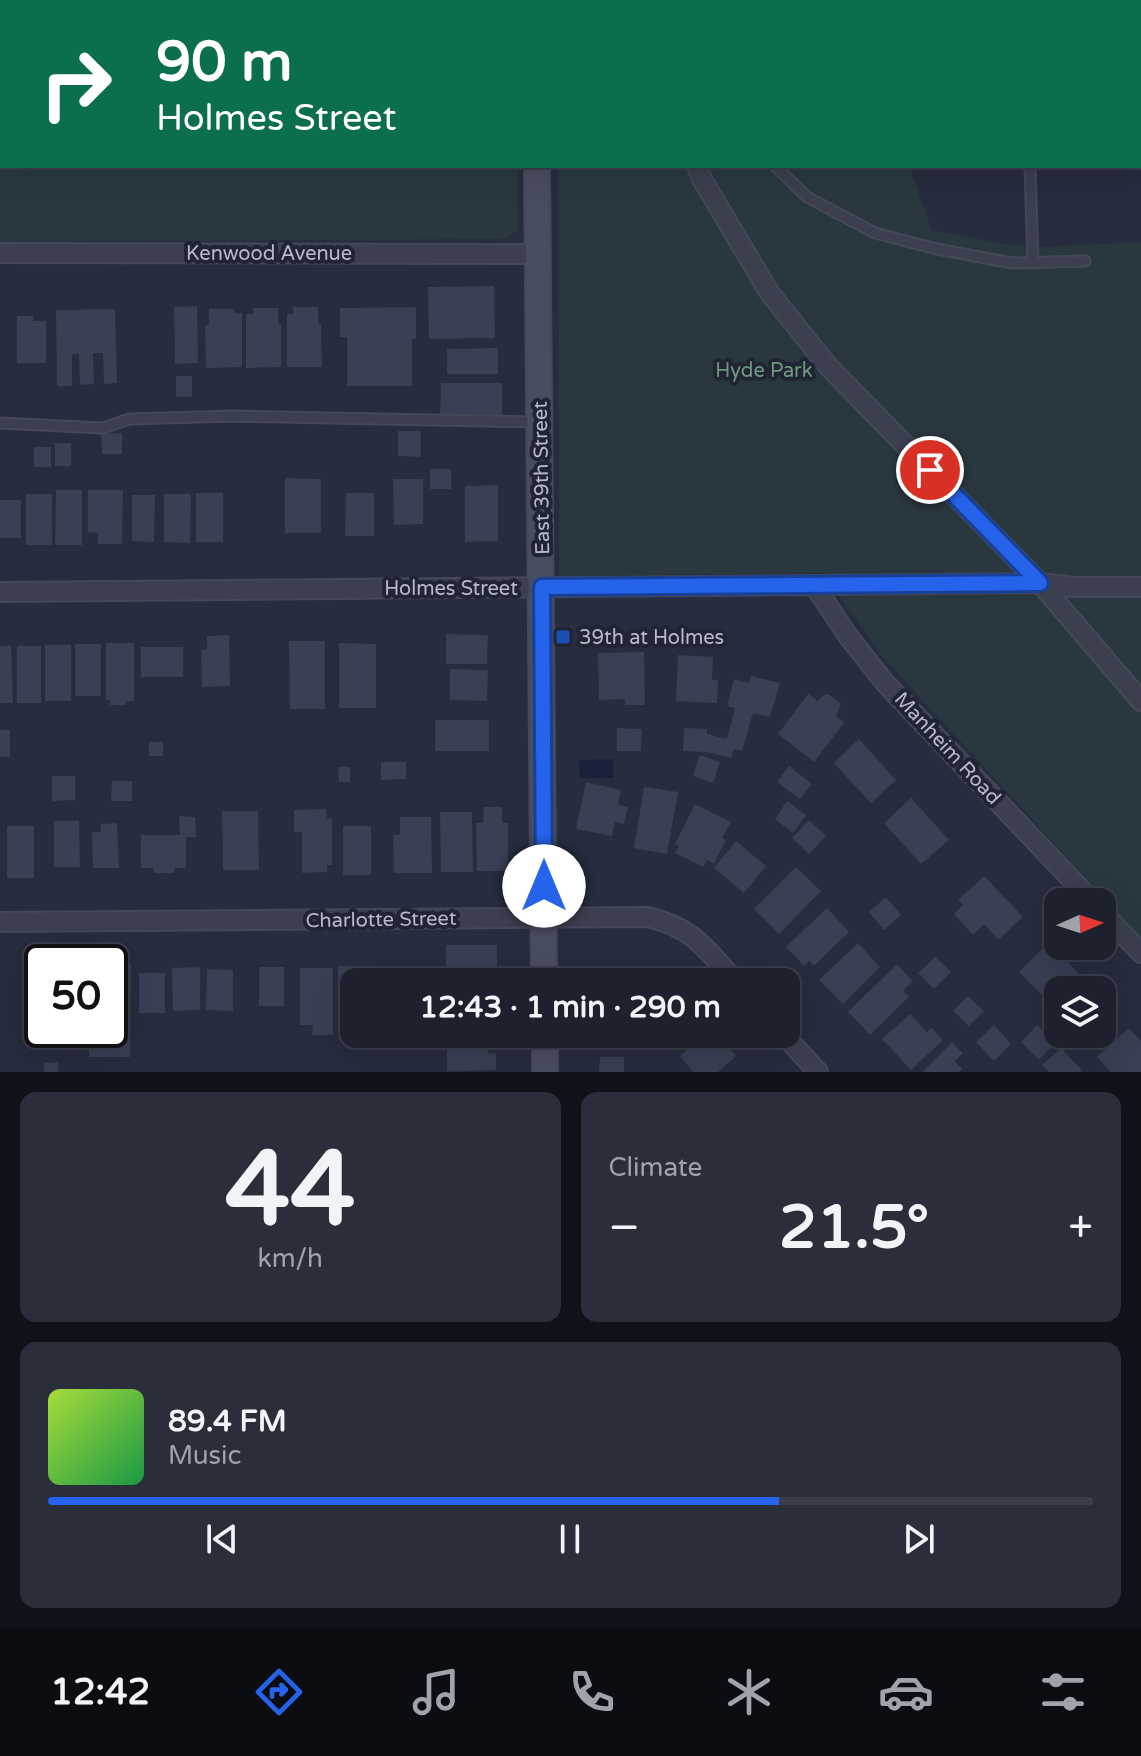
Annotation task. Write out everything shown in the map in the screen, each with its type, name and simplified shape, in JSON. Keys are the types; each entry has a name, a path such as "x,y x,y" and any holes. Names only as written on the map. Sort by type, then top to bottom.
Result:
{"main road":[{"name":"East 39th Street","path":"537,168 544,968"},
{"path":"545,1048 545,1072"}],"street":[{"path":"698,168 769,292 827,365 1040,583 1141,701"},
{"name":"Kenwood Avenue","path":"0,253 539,254"},
{"name":"Holmes Street","path":"0,592 1040,583 1075,587 1141,587"},
{"name":"Manheim Road","path":"814,585 848,636 886,684 1080,888"},
{"name":"Charlotte Street","path":"0,922 648,917 672,923 694,935 723,968"},
{"path":"1116,927 1141,953"},
{"path":"796,1048 818,1072"}],"lane":[{"path":"777,168 807,197 875,233 1012,263 1085,261"},
{"path":"1030,168 1033,263"},
{"path":"0,423 103,428 129,419 233,416 541,422"}],"green space":[{"path":"0,168 518,168 517,231 506,239 0,242"},
{"name":"Hyde Park","path":"558,168 910,168 932,230 1010,245 1044,247 1141,242 1141,938 1116,911 1116,888 1095,888 883,657 823,573 559,576"}],"water":[{"path":"613,759 614,778 580,778 579,760"}],"building":[{"path":"494,286 495,338 429,339 428,287"},
{"path":"197,306 198,363 175,364 174,307"},
{"path":"293,307 318,307 322,367 287,367 287,314 293,314"},
{"path":"416,307 412,386 347,386 347,337 340,337 340,308"},
{"path":"253,308 278,308 281,367 246,368 246,314 253,314"},
{"path":"115,309 117,383 104,384 103,353 93,353 94,384 80,385 79,354 72,354 72,386 57,386 56,310"},
{"path":"209,309 234,309 234,313 242,313 242,367 206,368 205,325 209,325"},
{"path":"17,316 34,316 33,321 46,321 46,363 17,363"},
{"path":"498,348 498,374 447,374 447,349"},
{"path":"176,376 192,376 192,397 176,397"},
{"path":"441,383 502,383 502,416 440,416"},
{"path":"398,431 421,431 421,457 398,456"},
{"path":"122,433 122,454 102,454 101,434"},
{"path":"55,443 71,443 71,466 55,466"},
{"path":"34,447 51,447 51,467 34,467"},
{"path":"430,469 451,469 451,489 430,489"},
{"path":"285,478 321,479 321,533 285,533"},
{"path":"393,479 423,479 423,524 394,525"},
{"path":"498,485 498,541 465,542 465,486"},
{"path":"56,490 82,490 82,545 55,545"},
{"path":"88,490 123,490 122,544 98,544 98,533 88,532"},
{"path":"196,493 223,493 223,542 196,542"},
{"path":"346,493 374,493 374,536 345,536"},
{"path":"26,494 52,494 52,545 26,545"},
{"path":"164,494 191,494 190,543 164,542"},
{"path":"132,495 155,495 154,542 132,541"},
{"path":"0,500 21,500 21,538 0,538"},
{"path":"446,634 488,635 487,664 446,664"},
{"path":"229,635 230,686 202,687 201,650 207,649 207,636"},
{"path":"289,641 325,641 325,709 290,709"},
{"path":"106,643 134,643 134,701 126,701 126,705 110,705 110,700 106,700"},
{"path":"339,643 376,644 376,708 339,708"},
{"path":"75,644 101,644 101,696 75,696"},
{"path":"11,645 13,703 0,703 0,646"},
{"path":"45,645 71,645 71,701 45,701"},
{"path":"17,646 41,646 41,703 17,703"},
{"path":"141,647 183,647 183,677 141,677"},
{"path":"644,652 645,705 625,705 625,699 599,700 598,653"},
{"path":"678,655 713,657 712,680 718,680 717,703 676,701"},
{"path":"450,669 488,670 487,701 450,700"},
{"path":"751,676 780,683 770,717 753,713 742,751 734,749 731,758 683,751 684,728 707,729 707,734 727,739 735,708 727,706 734,679 749,683"},
{"path":"808,694 818,701 828,694 841,704 836,716 844,723 814,762 778,734"},
{"path":"435,720 489,720 489,751 435,751"},
{"path":"617,728 642,729 641,751 617,751"},
{"path":"0,730 10,730 10,757 0,757"},
{"path":"859,739 896,780 871,803 834,763"},
{"path":"149,742 163,742 163,756 149,756"},
{"path":"700,755 720,762 713,783 693,776"},
{"path":"381,762 406,762 406,779 381,780"},
{"path":"789,766 812,784 800,799 777,782"},
{"path":"338,767 350,767 350,782 339,782"},
{"path":"52,776 75,776 75,800 52,801"},
{"path":"112,781 132,781 132,801 111,801"},
{"path":"586,782 621,790 618,805 628,807 624,824 615,822 612,836 576,829"},
{"path":"644,787 678,792 667,854 634,848"},
{"path":"911,798 949,840 921,864 884,823"},
{"path":"787,801 806,815 793,833 775,819"},
{"path":"695,804 731,822 714,864 707,860 703,867 675,853 679,846 675,844"},
{"path":"484,807 502,807 502,823 508,823 508,871 477,871 476,823 483,823"},
{"path":"326,809 327,819 332,818 332,865 327,865 327,872 302,873 302,832 294,832 294,810"},
{"path":"222,811 258,811 259,870 223,870"},
{"path":"440,812 472,812 473,872 441,872"},
{"path":"179,816 195,817 196,837 186,837 186,868 174,868 174,873 154,873 154,868 141,868 141,835 180,835"},
{"path":"400,817 431,817 432,873 394,873 393,835 400,834"},
{"path":"809,820 826,836 809,854 792,838"},
{"path":"54,821 79,821 80,867 54,867"},
{"path":"117,823 119,868 93,868 92,832 101,832 101,824"},
{"path":"7,826 34,826 34,878 7,878"},
{"path":"343,826 371,826 371,875 343,875"},
{"path":"736,841 766,866 744,893 714,868"},
{"path":"796,867 821,891 779,934 754,909"},
{"path":"984,876 1023,917 998,940 984,924 973,935 954,914 963,905 958,900"},
{"path":"886,897 901,915 884,930 869,912"},
{"path":"827,908 849,932 814,966 809,961 804,966 786,947"},
{"path":"858,943 880,967 843,1004 819,980"},
{"path":"446,945 497,945 497,968 446,968"},
{"path":"1044,947 1044,960 1066,960 1078,973 1074,976 1044,976 1044,997 1019,972"},
{"path":"935,957 951,972 934,989 918,973"},
{"path":"897,964 913,981 903,990 909,997 870,1035 848,1012"},
{"path":"128,965 131,965 130,1057 89,1057 89,1048 128,1048"},
{"path":"338,966 367,966 340,968 338,1007"},
{"path":"200,967 200,1010 173,1011 172,968"},
{"path":"259,967 284,967 284,1006 259,1006"},
{"path":"300,968 333,968 333,1035 312,1035 313,1025 300,1025"},
{"path":"207,969 233,970 233,1011 206,1010"},
{"path":"139,973 165,973 165,1013 139,1013"},
{"path":"968,996 984,1011 969,1026 953,1011"},
{"path":"910,1014 927,1032 932,1028 943,1040 911,1070 882,1039"},
{"path":"994,1025 1011,1044 994,1061 976,1042"},
{"path":"1037,1025 1044,1032 1044,1048 1050,1048 1039,1060 1021,1042"},
{"path":"1129,1028 1141,1041 1141,1072 1111,1072 1097,1057 1107,1048 1116,1048 1116,1040"},
{"path":"952,1042 963,1053 955,1061 962,1069 959,1072 922,1072"},
{"path":"447,1048 488,1048 488,1053 496,1054 496,1070 447,1071"},
{"path":"729,1048 736,1056 718,1072 693,1072 680,1056 688,1049"},
{"path":"1061,1048 1082,1070 1049,1072 1042,1065"},
{"path":"600,1057 624,1057 624,1072 599,1072"},
{"path":"58,1062 58,1072 44,1072 44,1063"}],"place":[{"name":"39th at Holmes","path":"563,637"}],"route":[{"path":"544,886 542,587 1040,583 930,470"}]}
